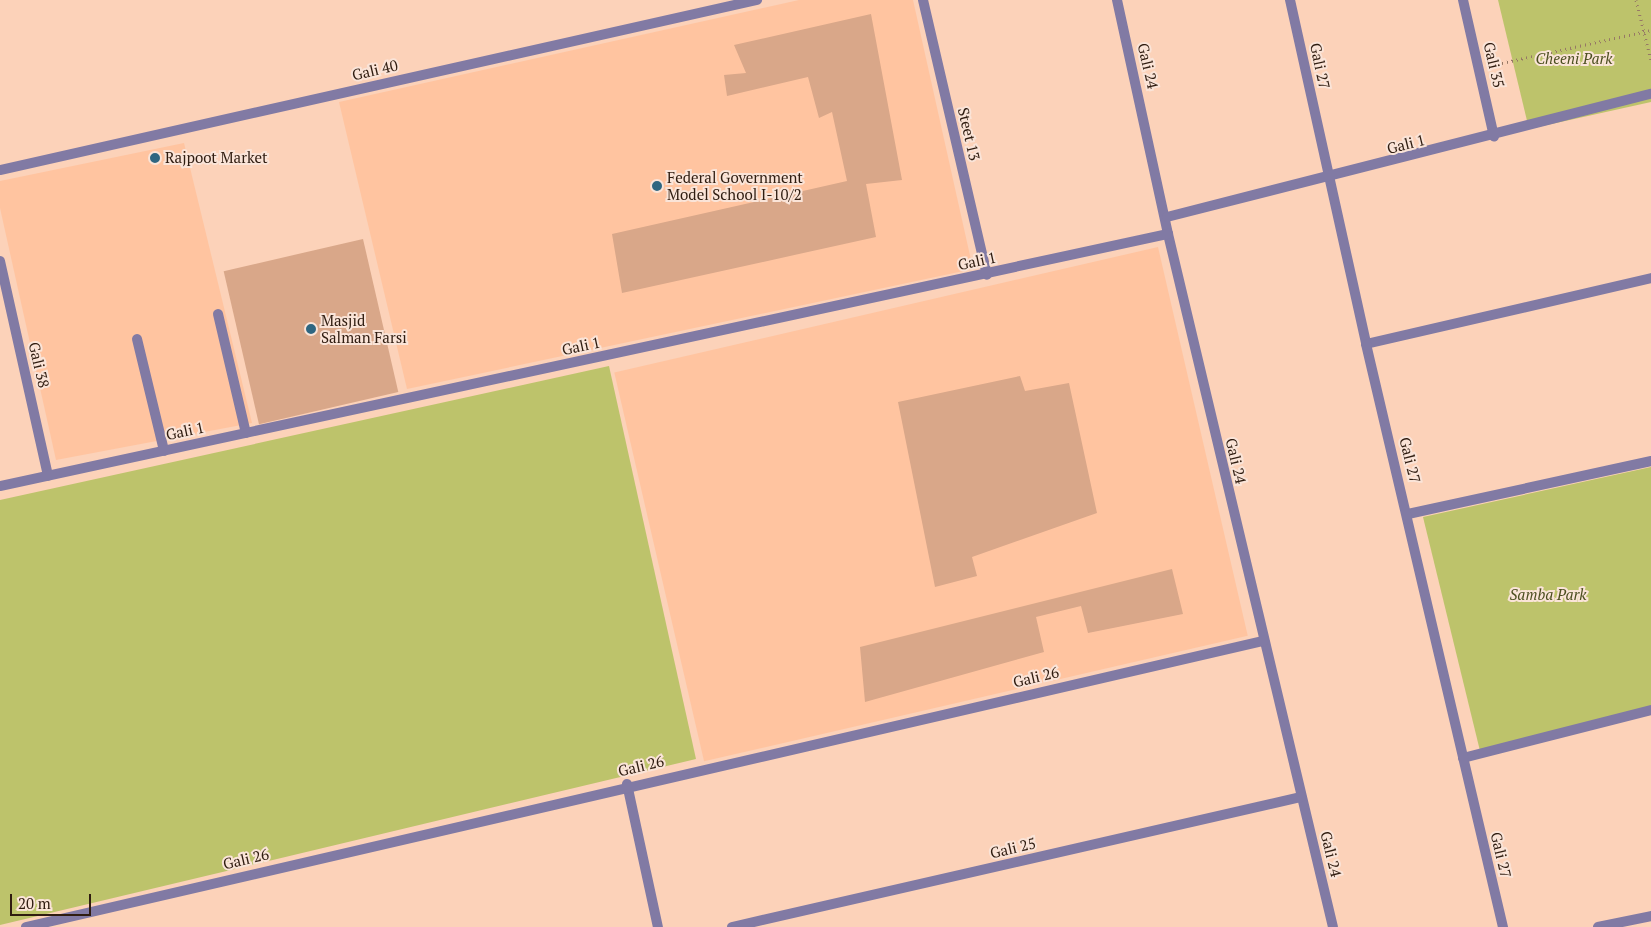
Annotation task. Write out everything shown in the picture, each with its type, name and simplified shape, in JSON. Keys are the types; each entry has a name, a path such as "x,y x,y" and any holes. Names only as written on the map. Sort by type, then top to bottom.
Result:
{"street":[{"name":"Gali 40","path":"0,170 758,0"},
{"name":"Steet 13","path":"923,0 987,275"},
{"name":"Gali 24","path":"1118,0 1167,217 1168,234 1263,641 1333,927"},
{"name":"Gali 27","path":"1290,0 1366,344 1408,514 1503,927"},
{"name":"Gali 35","path":"1463,0 1494,137"},
{"name":"Gali 1","path":"1167,217 1330,179 1651,94"},
{"name":"Gali 1","path":"0,486 987,275 1168,234"},
{"name":"Gali 38","path":"0,261 48,476"},
{"path":"1366,344 1651,278"},
{"path":"218,314 246,433"},
{"path":"137,340 164,451"},
{"path":"1408,514 1651,461"},
{"name":"Gali 26","path":"26,927 627,784 1263,641"},
{"path":"1463,758 1651,710"},
{"path":"627,784 658,927"},
{"name":"Gali 25","path":"732,927 1301,797"},
{"path":"1598,927 1647,920"}],"path":[{"path":"1636,0 1651,60"},
{"path":"1479,68 1651,30"}],"shaded area":[{"name":"Federal Government Model School I-10/2","path":"799,0 913,0 973,269 407,389 339,102"},
{"path":"184,143 252,423 56,460 0,208 0,181"},
{"path":"1158,247 1248,636 704,761 614,373"}],"green space":[{"name":"Cheeni Park","path":"1498,0 1651,0 1651,102 1529,129"},
{"path":"609,366 696,759 0,925 0,500"},
{"name":"Samba Park","path":"1651,467 1651,713 1481,755 1423,517"}],"building":[{"path":"871,14 902,180 866,184 876,237 622,293 612,234 847,181 832,112 819,118 808,77 727,96 724,75 746,73 734,45"},
{"name":"Masjid Salman Farsi","path":"363,239 398,392 259,424 224,271"},
{"path":"1020,376 1025,391 1069,383 1097,513 972,557 977,576 935,587 898,402"},
{"path":"1172,569 1183,614 1088,633 1081,606 1036,617 1044,652 865,702 860,647"}],"place":[{"name":"Rajpoot Market","path":"155,158"},
{"name":"Federal Government Model School I-10/2","path":"657,186"},
{"name":"Masjid Salman Farsi","path":"311,329"}]}
